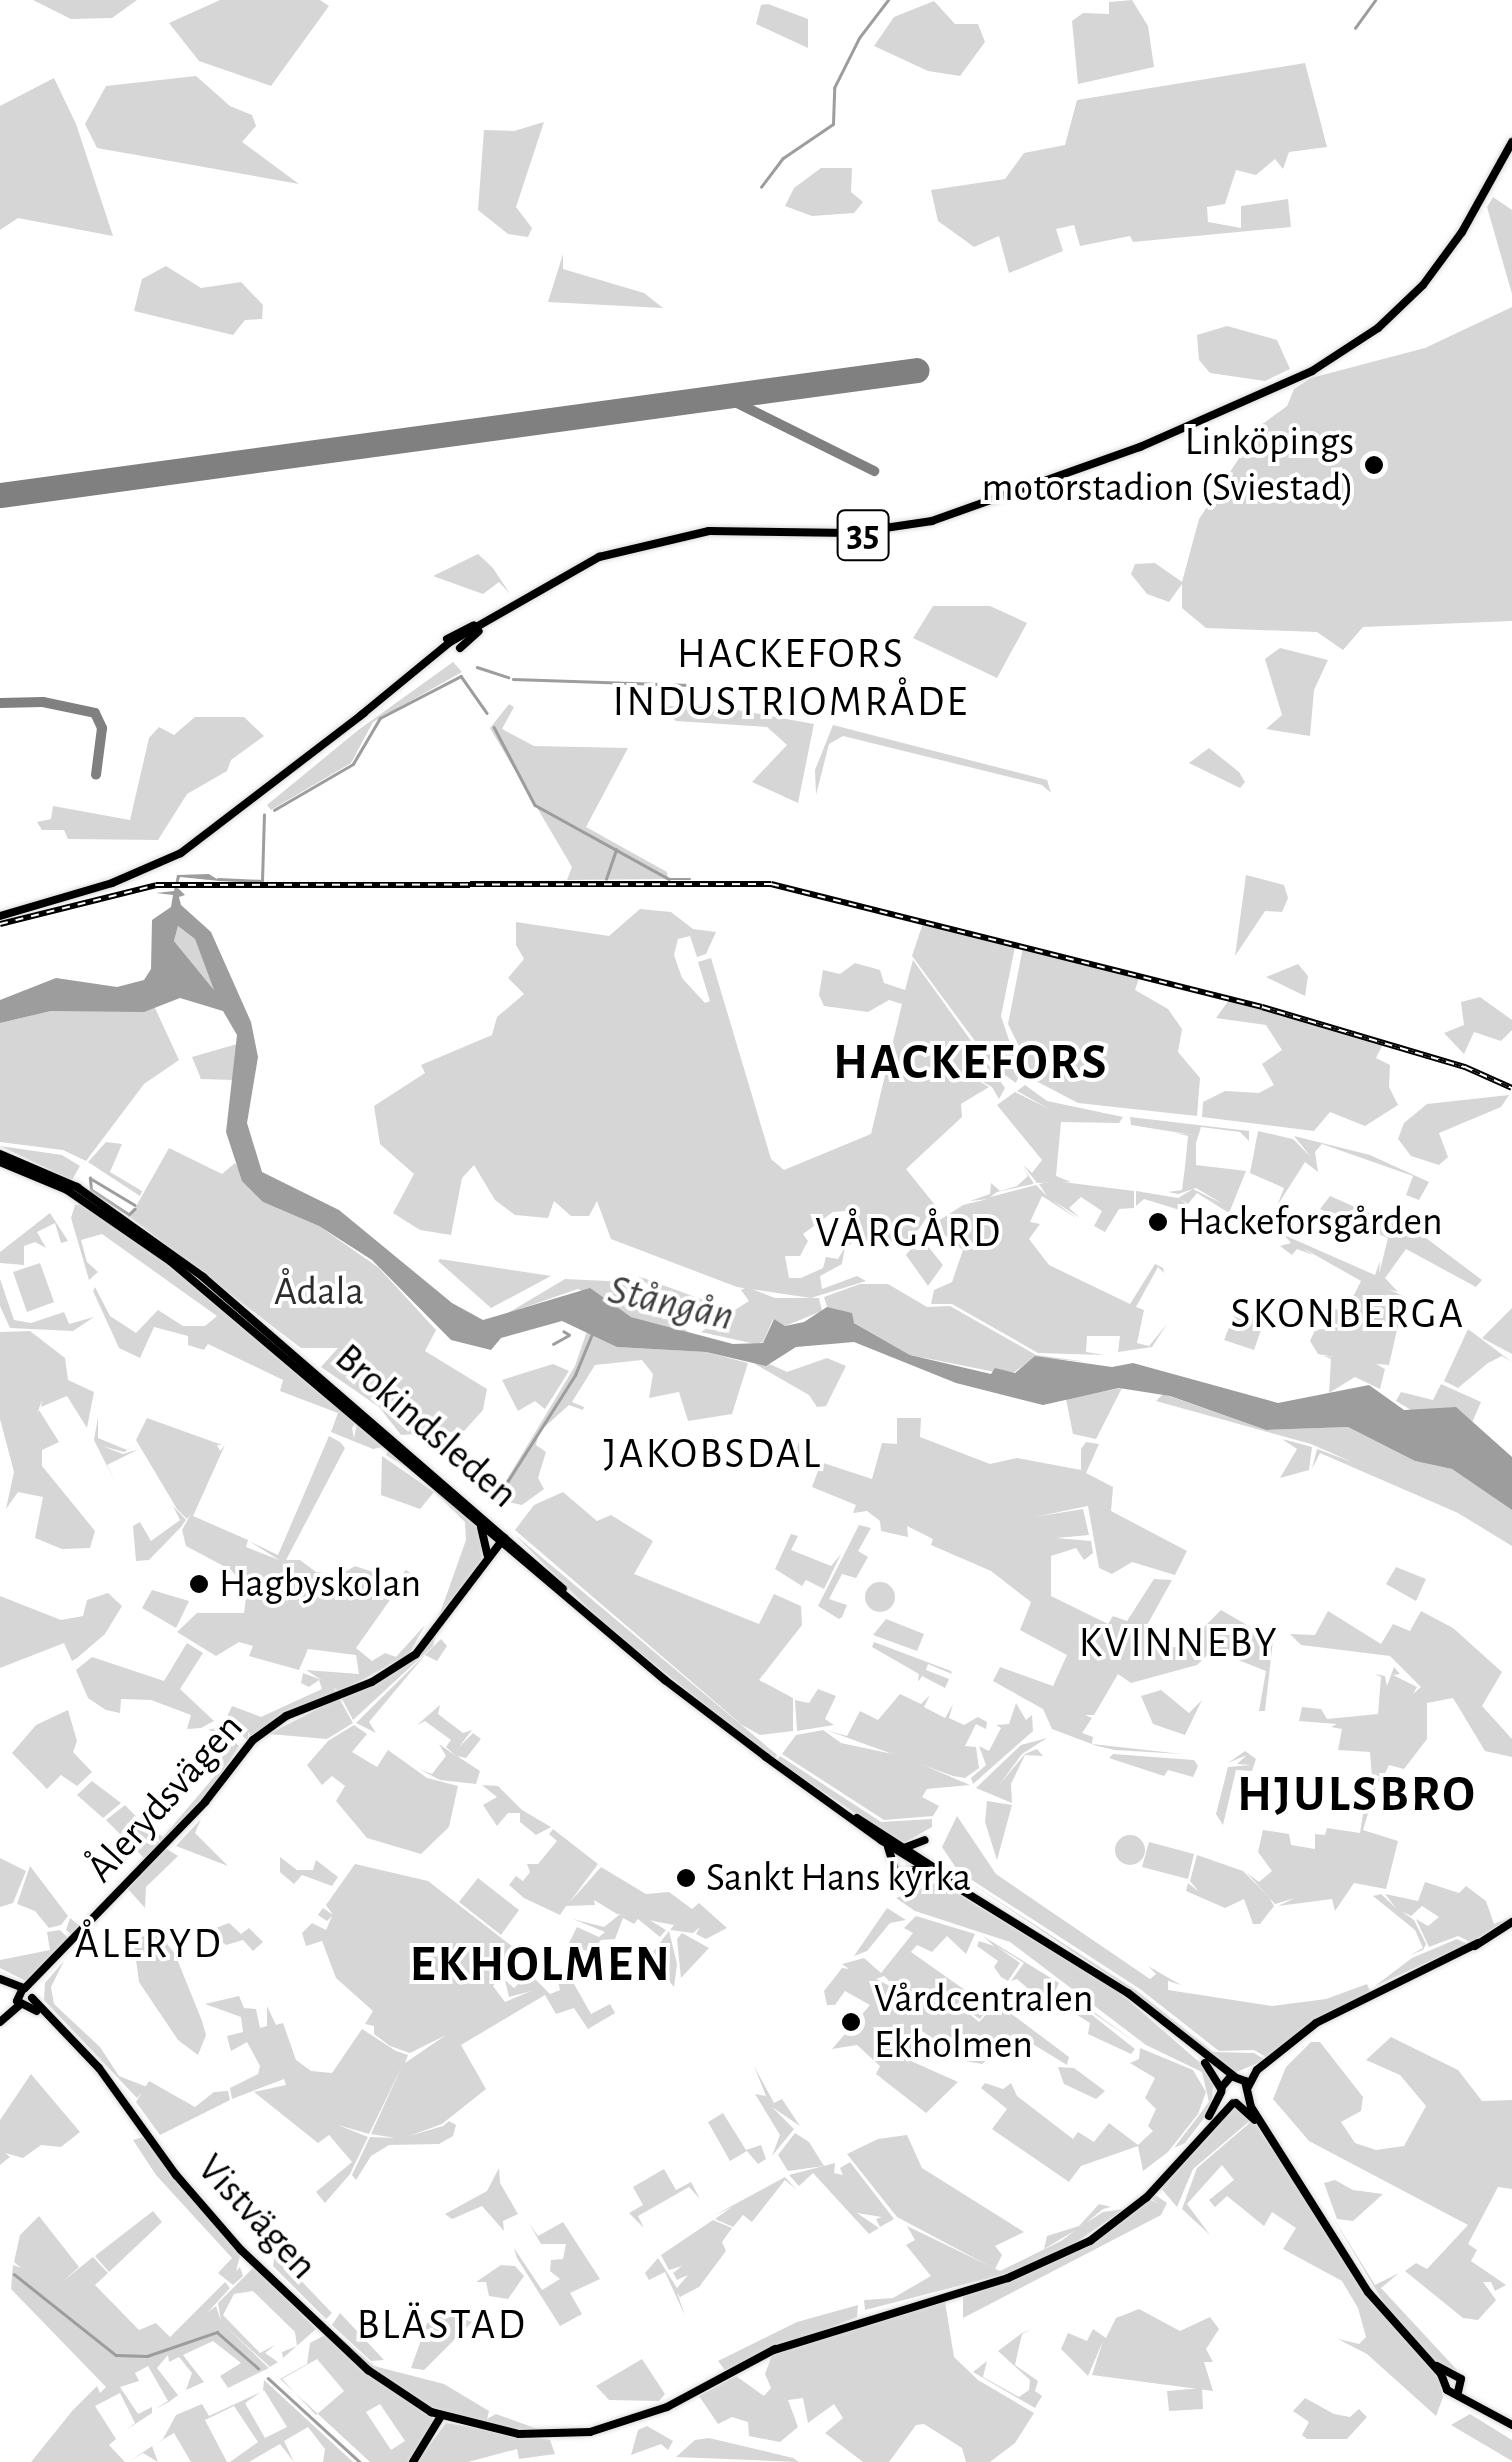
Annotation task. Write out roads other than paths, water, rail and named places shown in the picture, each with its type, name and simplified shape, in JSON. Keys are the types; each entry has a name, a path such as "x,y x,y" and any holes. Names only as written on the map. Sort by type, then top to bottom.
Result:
{"main road":[{"name":"35","path":"0,914 65,898 195,845 490,618 554,577 633,545 710,531 851,533 932,521 1083,470 1258,397 1349,349 1413,296 1458,239 1512,142"},
{"name":"35","path":"419,667 556,580 625,552 710,534 852,536 933,524 1110,463 1298,382 1366,342 1426,288 1466,234 1512,151"},
{"name":"35","path":"360,716 448,638 490,618"},
{"name":"Brokindsleden","path":"0,1154 76,1187 173,1254 503,1537 601,1627"},
{"name":"Brokindsleden","path":"0,1162 67,1190 170,1261 503,1537 510,1548 601,1627 881,1840 1024,1928"},
{"path":"476,1518 490,1554 510,1548"},
{"name":"Ålerydsvägen","path":"2,2020 205,1802 253,1740 286,1716 403,1663 427,1644 503,1537"},
{"name":"Brokindsleden","path":"799,1781 1024,1928 1236,2076 1248,2090"},
{"path":"881,1840 895,1858 901,1875 924,1867"},
{"path":"904,1848 926,1840"},
{"path":"1236,2076 1258,2070 1278,2052 1512,1922"},
{"name":"Vistvägen","path":"0,1980 46,2014 100,2068 176,2175 251,2260 380,2380 441,2416 541,2436 636,2418 798,2340 953,2294 1070,2251 1134,2209 1248,2090 1258,2070"},
{"name":"Brokindsleden","path":"1176,2033 1215,2073 1221,2090 1234,2103"},
{"name":"Vistvägen","path":"1070,2251 1152,2186 1221,2090 1236,2076"},
{"path":"1248,2090 1389,2320 1445,2384 1460,2389 1512,2424"},
{"path":"1234,2103 1294,2170"},
{"path":"1354,2267 1414,2343 1454,2375 1460,2389"},
{"path":"1445,2384 1454,2375"},
{"path":"413,2462 441,2416"}],"waterway":[{"path":"761,187 783,158 833,124 834,88 859,38 888,0"},
{"path":"1355,28 1375,0"},
{"path":"477,667 508,677"},
{"path":"274,810 353,764 380,718 461,676 487,713"},
{"path":"513,679 691,685"},
{"path":"494,727 535,805 669,879 690,879"},
{"path":"218,879 262,881 264,815"},
{"path":"606,879 616,850"},
{"path":"135,1205 90,1178 91,1190 129,1215 135,1209"},
{"path":"553,1344 569,1335 564,1332"},
{"path":"497,1498 575,1375 592,1334"},
{"path":"14,2274 116,2355 147,2356 217,2332 258,2368"},
{"path":"268,2378 360,2462"}],"railway":[{"path":"0,924 156,885 771,884 1262,1007 1465,1067 1512,1088"}],"place":[{"name":"Linköpings motorstadion (Sviestad)","path":"1374,465"},
{"name":"Hackeforsgården","path":"1158,1222"},
{"name":"Hagbyskolan","path":"199,1584"},
{"name":"Sankt Hans kyrka","path":"686,1878"},
{"name":"Vårdcentralen Ekholmen","path":"851,2022"}],"district":[{"name":"HACKEFORS INDUSTRIOMRÅDE","path":"791,678"},
{"name":"HACKEFORS","path":"971,1064"},
{"name":"VÅRGÅRD","path":"909,1233"},
{"name":"SKONBERGA","path":"1348,1314"},
{"name":"JAKOBSDAL","path":"713,1454"},
{"name":"KVINNEBY","path":"1179,1643"},
{"name":"HJULSBRO","path":"1357,1796"},
{"name":"ÅLERYD","path":"149,1944"},
{"name":"EKHOLMEN","path":"541,1966"},
{"name":"BLÄSTAD","path":"442,2325"}],"park label":[{"name":"Ådala","path":"319,1292"}],"water label":[{"name":"Stångån","path":"671,1303"}]}
